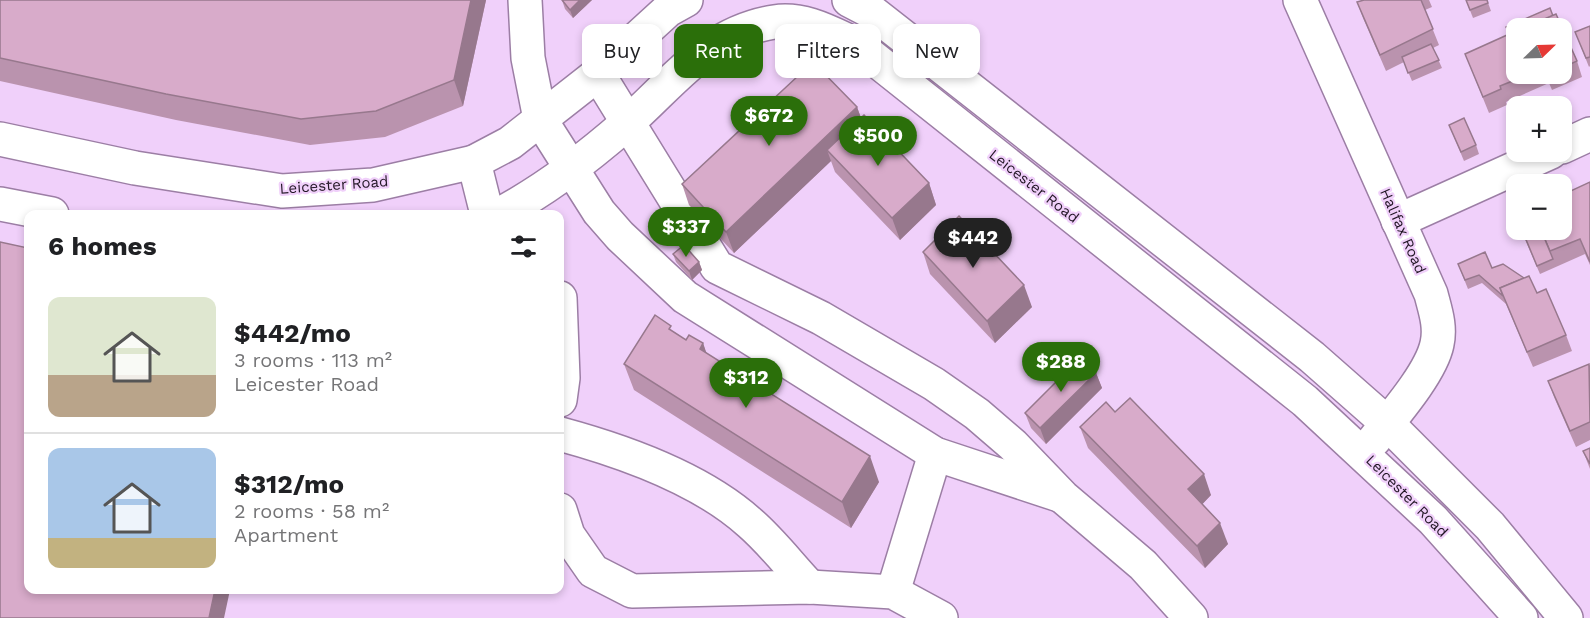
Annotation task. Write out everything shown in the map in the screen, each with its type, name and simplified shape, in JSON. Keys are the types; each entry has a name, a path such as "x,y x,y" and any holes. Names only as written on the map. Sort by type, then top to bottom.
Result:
{"street":[{"path":"525,0 528,58 540,119 599,212 620,236 686,297 935,454 1063,497"},
{"name":"Leicester Road","path":"653,24 668,10 686,0"},
{"path":"849,0 872,12 1274,328 1387,423 1490,526 1566,618"},
{"name":"Halifax Road","path":"1300,0 1431,294 1438,321 1437,345 1426,369 1364,453"},
{"name":"Leicester Road","path":"516,210 545,203 572,171 628,123 704,51 777,11 812,24 857,45 1305,402 1364,453 1433,520 1521,618"},
{"name":"Leicester Road","path":"0,140 135,168 280,203 474,162 510,143 593,78"},
{"path":"600,78 717,267 820,318 934,384 977,414 1013,445 1063,497 1143,565 1191,618"},
{"path":"1572,142 1590,134"},
{"path":"474,162 486,210"},
{"path":"1398,220 1528,162"},
{"path":"0,204 31,210"},
{"path":"564,435 612,448 690,482 750,522 810,587"},
{"path":"893,592 935,454"},
{"path":"564,522 568,534 592,571 633,591 810,587 893,592 941,618"}],"building":[{"path":"0,0 471,0 454,80 376,111 301,119 166,94 0,58"},
{"path":"562,0 580,0 570,10"},
{"path":"1421,0 1433,29 1380,55 1357,2"},
{"path":"1466,0 1487,0 1488,3 1470,10"},
{"path":"1550,8 1553,16 1548,18 1527,18"},
{"path":"1590,26 1590,57 1586,58 1575,32"},
{"path":"1506,36 1506,84 1500,86 1501,89 1483,97 1465,54"},
{"path":"1431,44 1439,60 1408,73 1402,57"},
{"path":"1572,50 1577,61 1572,63"},
{"path":"796,78 829,78 857,107 726,232 682,184"},
{"path":"864,115 929,183 892,218 827,150"},
{"path":"1464,118 1476,145 1461,152 1449,125"},
{"path":"1590,182 1590,262 1580,239 1550,251 1545,240 1572,240 1572,190"},
{"path":"959,216 1024,285 987,321 923,252"},
{"path":"1526,240 1545,240 1553,259 1537,266"},
{"path":"0,242 24,247 24,594 214,594 209,618 0,618"},
{"path":"684,245 699,262 689,271 673,254"},
{"path":"1485,252 1492,268 1503,264 1524,278 1500,288 1503,296 1479,275 1465,280 1458,264"},
{"path":"1529,276 1537,293 1546,289 1566,335 1527,352 1500,288"},
{"path":"655,315 671,326 669,329 686,340 689,335 703,343 700,349 870,456 842,502 624,364"},
{"path":"1081,357 1096,373 1040,428 1025,413"},
{"path":"1589,364 1590,422 1570,431 1548,381"},
{"path":"1130,398 1204,474 1188,489 1220,523 1197,546 1080,427 1106,402 1115,412"},
{"path":"1590,448 1590,464 1583,451"}]}
